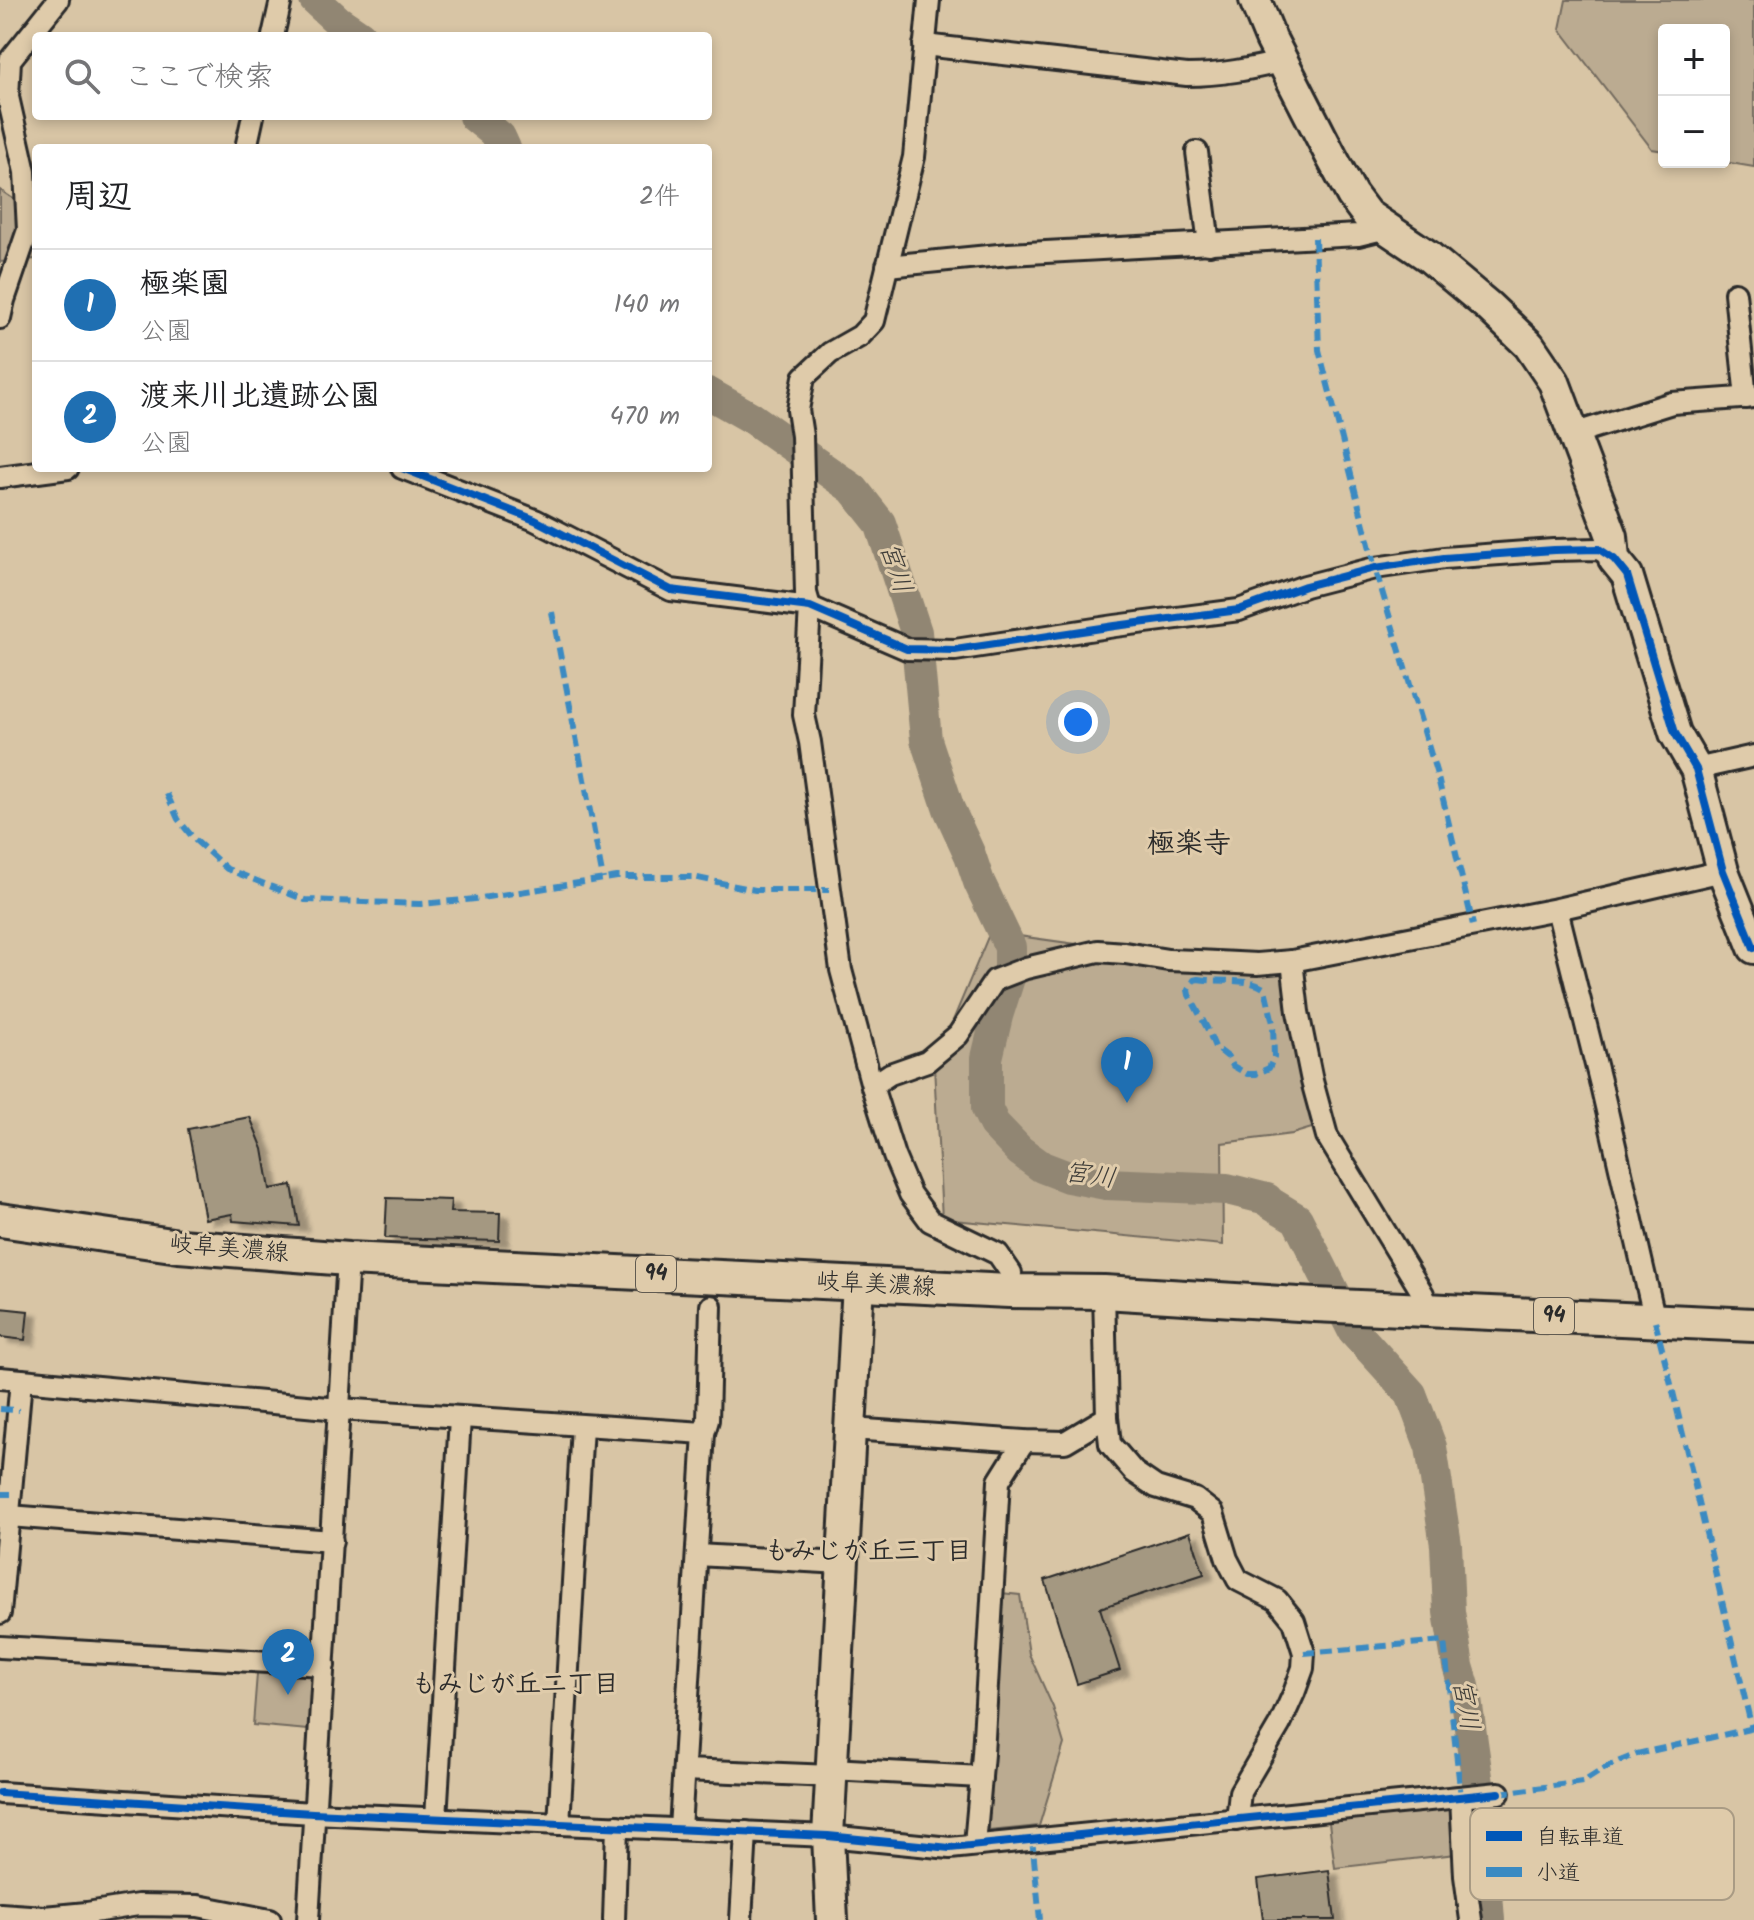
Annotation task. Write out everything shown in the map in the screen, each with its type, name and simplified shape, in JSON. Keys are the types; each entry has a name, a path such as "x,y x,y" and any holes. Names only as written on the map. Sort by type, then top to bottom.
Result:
{"main road":[{"name":"岐阜美濃線","path":"0,1220 179,1246 348,1259 1009,1291 1104,1292 1754,1325"}],"street":[{"path":"32,32 58,0"},
{"path":"274,32 281,0"},
{"path":"929,0 914,157 874,321 860,336 830,353 804,377 798,410 802,436 806,593 810,607 804,715 841,970 894,1156 910,1194 930,1221 998,1254 1011,1273 1009,1291"},
{"path":"1255,0 1271,39 1352,195 1367,215 1428,256 1488,306 1529,345 1554,382 1612,536 1614,559"},
{"path":"1,305 28,230 25,172 8,97 10,60 32,32"},
{"path":"924,45 1187,75 1216,75 1284,61"},
{"path":"247,144 252,120"},
{"path":"1197,152 1209,244"},
{"path":"887,266 1009,254 1358,235 1387,228"},
{"path":"1573,434 1672,403 1750,397 1735,293"},
{"path":"0,477 38,472"},
{"path":"412,472 535,520 671,590 810,607 907,649 955,650 1239,610 1305,586 1375,568 1444,558 1599,549 1614,559 1627,575 1675,733 1696,769 1723,871 1754,948"},
{"path":"1696,769 1754,756"},
{"path":"872,1086 890,1074 927,1061 958,1035 995,980 1026,968 1098,951 1257,964 1292,961 1557,909 1723,871"},
{"path":"1557,909 1655,1321"},
{"path":"1292,961 1298,1012 1327,1136 1423,1294 1429,1310"},
{"path":"308,1920 348,1259"},
{"path":"832,1920 828,1836 858,1283"},
{"path":"1104,1292 1110,1444 1134,1472 1156,1487 1195,1499 1213,1513 1227,1559 1238,1580 1277,1600 1294,1621 1304,1653 1303,1668 1280,1724 1240,1792 1237,1820"},
{"path":"680,1829 704,1433 708,1420 711,1306"},
{"path":"0,1378 339,1409 704,1433"},
{"path":"0,1613 21,1380"},
{"path":"851,1429 1065,1442 1107,1417"},
{"path":"436,1818 460,1418"},
{"path":"559,1824 582,1426"},
{"path":"975,1845 999,1481 1024,1441"},
{"path":"9,1516 332,1541"},
{"path":"697,1555 842,1563"},
{"path":"0,1647 324,1665"},
{"path":"684,1770 981,1777"},
{"path":"0,1793 313,1813 828,1836 950,1848 1499,1793"},
{"path":"1465,1797 1465,1876 1471,1920"},
{"path":"614,1920 617,1826"},
{"path":"741,1920 746,1832"},
{"path":"0,1914 44,1917 138,1905 198,1906 270,1920"}],"shaded area":[{"path":"1566,0 1754,0 1754,167 1730,163 1730,24 1658,24 1658,150 1652,149 1560,29"},
{"path":"0,190 32,211 32,259 0,262"},
{"path":"990,932 1197,961 1292,961 1325,1124 1292,1134 1222,1143 1223,1245 942,1219 934,1066"},
{"path":"1001,1593 1020,1595 1029,1654 1053,1707 1064,1744 1039,1826 989,1831 991,1754"},
{"path":"258,1661 324,1665 319,1731 253,1725"},
{"path":"1459,1785 1464,1853 1335,1868 1326,1800"}],"building":[{"path":"250,1117 263,1149 270,1189 292,1185 299,1226 233,1221 232,1214 205,1219 188,1129"},
{"path":"387,1198 451,1200 450,1212 500,1213 499,1241 385,1238"},
{"path":"0,1308 28,1311 25,1340 0,1337"},
{"path":"1190,1532 1204,1574 1100,1608 1120,1670 1077,1684 1045,1580"},
{"path":"1329,1870 1335,1920 1263,1920 1258,1879"}],"waterway":[{"name":"宮川","path":"315,0 354,32"},
{"name":"宮川","path":"479,120 500,137 503,144"},
{"name":"宮川","path":"712,395 752,418 853,489 880,523 916,632 926,740 949,809 1010,947 1010,975 987,1058 987,1109 994,1124 1020,1151 1042,1167 1068,1177 1106,1184 1227,1189 1267,1199 1297,1219 1353,1330 1411,1394 1431,1447 1446,1545 1449,1612 1464,1686 1480,1808"},
{"name":"宮川","path":"1487,1900 1489,1920"}],"marked path":[{"path":"1315,238 1319,350 1375,568 1438,778 1473,925"},
{"path":"552,612 603,879"},
{"path":"167,794 178,819 194,839 227,869 305,900 421,904 475,899 617,877 693,877 755,890 829,890"},
{"path":"1198,979 1242,982 1265,989 1273,1023 1274,1057 1269,1068 1247,1074 1233,1066 1228,1057 1215,1047 1189,995 1188,990 1198,979"},
{"path":"1655,1321 1752,1729"},
{"path":"0,1409 19,1410"},
{"path":"0,1494 11,1494"},
{"path":"1304,1653 1444,1641 1461,1797"},
{"path":"1499,1793 1583,1782 1610,1765 1637,1754 1754,1728"},
{"path":"1032,1838 1040,1920"}],"cycle path":[{"path":"412,472 535,520 671,590 810,607 907,649 955,650 1239,610 1305,586 1375,568 1444,558 1599,549 1614,559 1627,575 1675,733 1696,769 1723,871 1754,948"},
{"path":"0,1793 313,1813 828,1836 950,1848 1499,1793"}],"place":[{"name":"極楽園","path":"1127,1103"},
{"name":"渡来川北遺跡公園","path":"288,1695"}],"district":[{"name":"極楽寺","path":"1189,844"},
{"name":"もみじが丘三丁目","path":"868,1552"},
{"name":"もみじが丘二丁目","path":"515,1685"}]}
